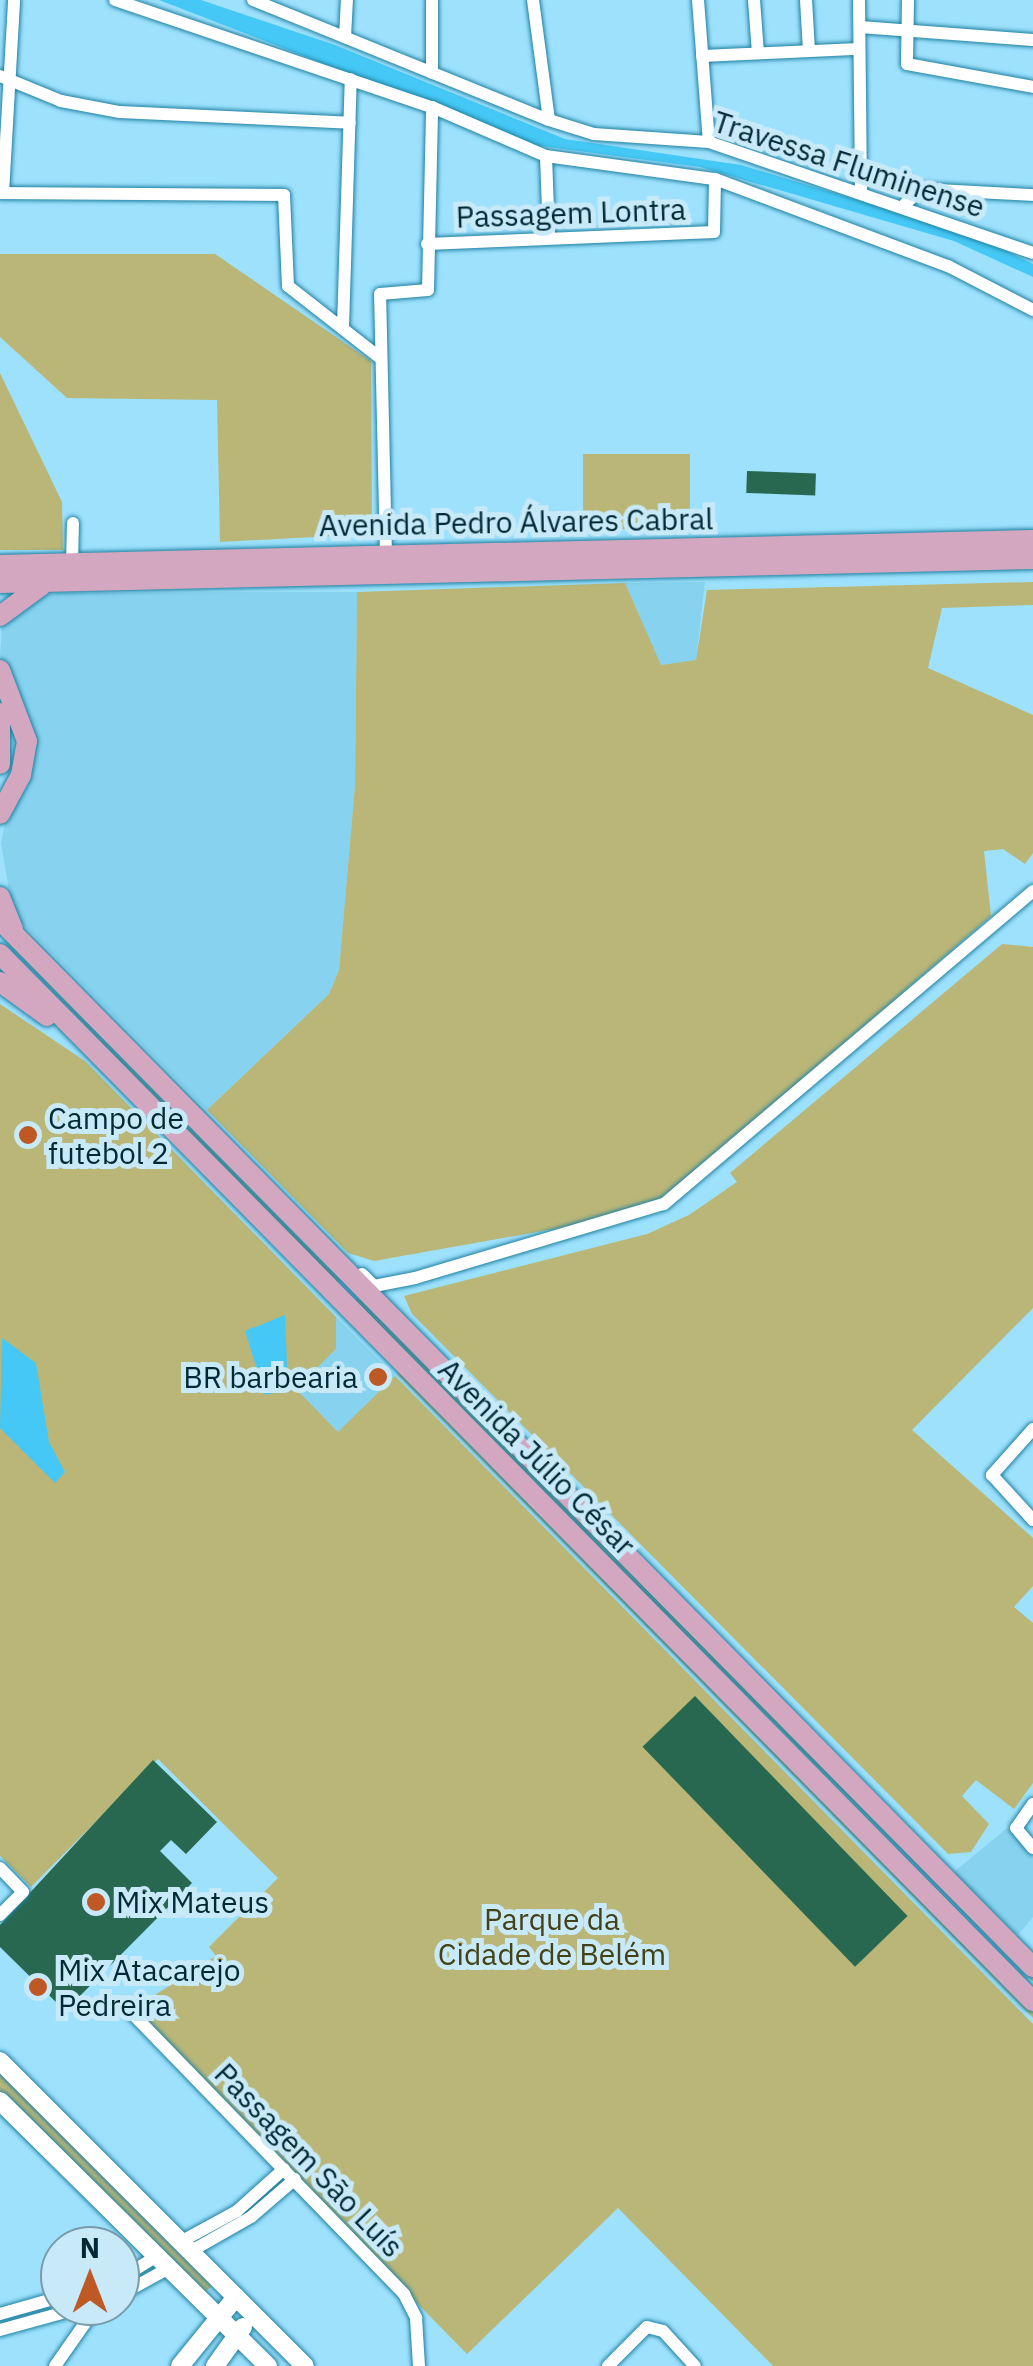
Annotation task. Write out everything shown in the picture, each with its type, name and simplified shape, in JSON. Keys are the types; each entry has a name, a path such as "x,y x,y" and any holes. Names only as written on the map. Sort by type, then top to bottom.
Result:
{"main road":[{"name":"Avenida Pedro Álvares Cabral","path":"0,565 1033,540"},
{"name":"Avenida Pedro Álvares Cabral","path":"0,583 1033,560"},
{"path":"0,616 50,582"},
{"path":"0,670 27,741 22,774 0,814"},
{"path":"0,713 0,764"},
{"path":"0,897 16,936"},
{"name":"Avenida Júlio César","path":"0,920 1033,1967"},
{"name":"Avenida Júlio César","path":"0,954 1033,2001"},
{"path":"0,982 110,1065"},
{"path":"0,2061 305,2366"},
{"path":"0,2101 268,2366"},
{"path":"180,2366 236,2297"},
{"path":"215,2366 254,2315"}],"street":[{"path":"14,0 3,77 2,193 284,196 288,286 379,357"},
{"path":"115,0 432,108 546,156 715,179 948,266 1033,310"},
{"name":"Travessa Fluminense","path":"253,0 549,120 594,134 709,142 905,204 1033,253"},
{"path":"345,37 347,0"},
{"path":"432,0 432,72"},
{"path":"532,0 549,120"},
{"path":"698,0 709,142"},
{"path":"754,0 758,53"},
{"path":"806,0 809,50"},
{"path":"859,0 861,190"},
{"path":"908,0 906,64 1033,87"},
{"path":"860,27 909,25 1033,40"},
{"path":"702,56 859,49"},
{"path":"3,77 61,101 120,112 350,123"},
{"path":"343,328 351,79"},
{"path":"386,555 380,294 428,290 432,108"},
{"path":"546,156 549,236"},
{"name":"Passagem Lontra","path":"427,244 715,228 715,179"},
{"path":"905,204 921,189 1033,195"},
{"path":"72,563 73,524"},
{"path":"354,1276 374,1286 415,1278 664,1204 1033,890"},
{"path":"1033,1429 1006,1455 994,1480 1033,1520"},
{"path":"1033,1804 1018,1833 1033,1848"},
{"path":"0,1868 23,1892 0,1915"},
{"name":"Passagem São Luís","path":"126,2007 404,2294 416,2318 419,2366"},
{"path":"188,2245 284,2170"},
{"path":"188,2245 251,2217 295,2179"},
{"path":"140,2271 162,2262"},
{"path":"140,2279 162,2262"},
{"path":"0,2314 40,2303"},
{"path":"0,2330 40,2319"},
{"path":"55,2366 84,2326"},
{"path":"608,2366 647,2327 664,2331 695,2366"}],"shaded area":[{"path":"159,0 201,0 335,45 565,139 741,165 976,236 1033,264 1033,277 954,241 700,167 533,145"},
{"path":"705,582 696,661 660,665 625,583"},
{"path":"357,592 355,785 339,970 329,994 207,1110 13,914 1,843 7,814 28,787 34,736 0,656 2,625 27,599 58,593"},
{"path":"285,1315 288,1390 265,1395 245,1331"},
{"path":"336,1317 395,1376 339,1433 295,1389 336,1349"},
{"path":"2,1338 36,1363 49,1442 65,1472 55,1483 0,1428"},
{"path":"1007,1828 1033,1855 1033,1917 1018,1935 954,1872"}],"green space":[{"path":"0,254 215,254 371,361 372,534 220,542 217,400 67,398 0,337"},
{"path":"0,373 62,502 63,550 0,550"},
{"path":"583,454 690,454 690,529 583,529"},
{"path":"1033,582 1033,605 942,608 928,668 1033,715 1033,853 1025,864 1003,849 984,851 991,916 671,1193 627,1216 374,1261 348,1253 207,1110 329,994 339,970 355,785 357,592 625,583 661,665 696,660 707,590"},
{"path":"0,936 340,1280 336,1284"},
{"path":"1002,944 1033,947 1033,1308 912,1430 1033,1538 1033,1586 1014,1607 1033,1623 1033,1783 1014,1809 976,1780 962,1796 989,1824 971,1852 948,1854 412,1314 404,1296 647,1234 689,1215 737,1182 730,1173"},
{"name":"Parque da Cidade de Belém","path":"0,1004 85,1061 336,1317 336,1349 296,1389 338,1432 395,1376 1033,2024 1033,2366 773,2366 618,2208 467,2354 130,2011 216,1956 209,1947 278,1878 158,1759 31,1887 0,1856"},
{"path":"358,1298 1033,1973 1033,1981 354,1302"},
{"path":"397,1374 1033,2012 1033,2018"},
{"path":"0,2071 214,2284 202,2295 140,2234 140,2226 132,2226 0,2097"}],"building":[{"path":"747,471 816,473 815,495 746,493"},
{"path":"695,1696 908,1916 855,1967 642,1747"},
{"name":"Mix Mateus","path":"153,1760 217,1822 186,1854 171,1840 160,1851 192,1883 65,2011 0,1947 0,1925"}],"place":[{"name":"Campo de futebol 2","path":"28,1135"},
{"name":"BR barbearia","path":"378,1377"},
{"name":"Mix Mateus","path":"96,1902"},
{"name":"Mix Atacarejo Pedreira","path":"38,1987"}]}
